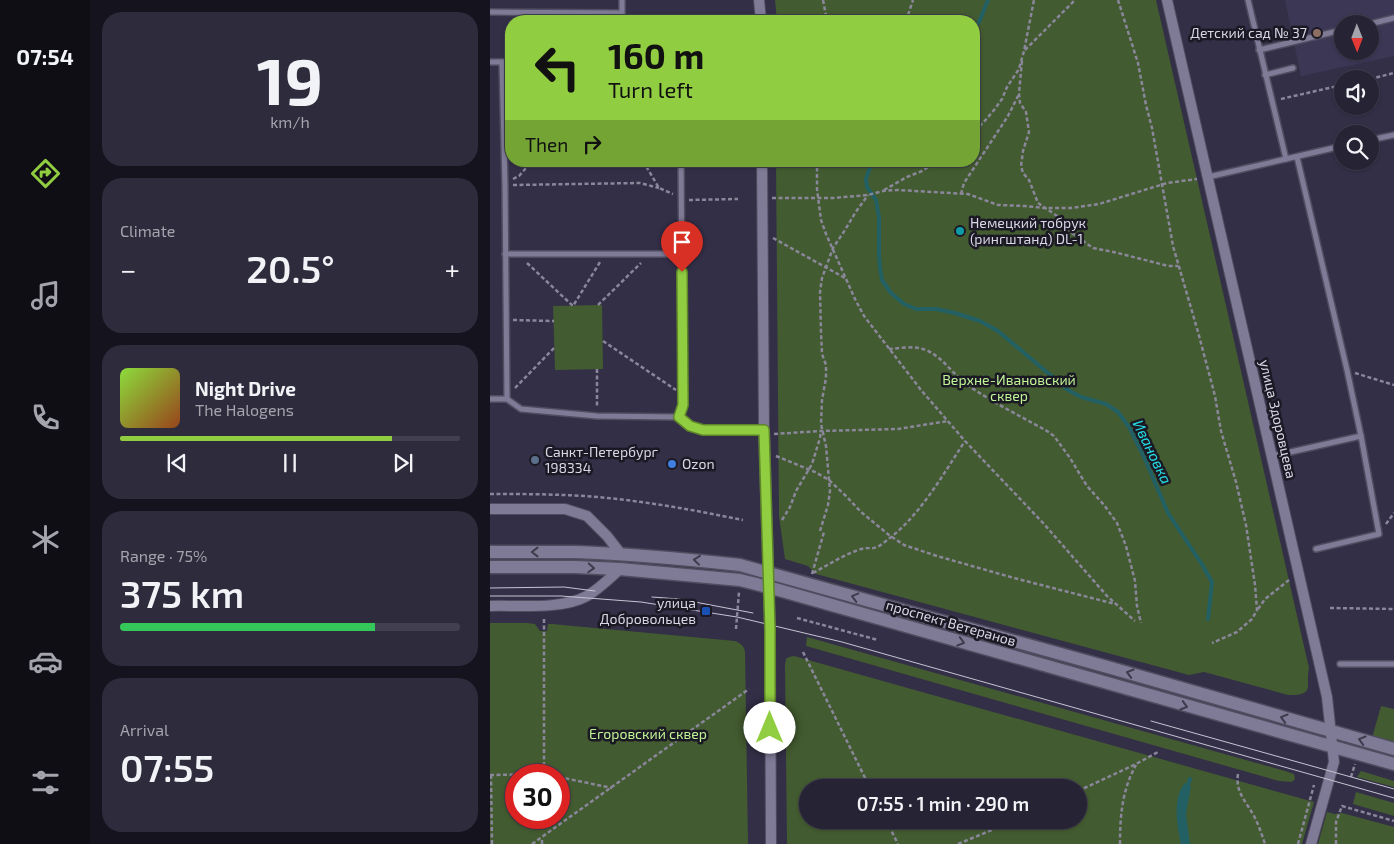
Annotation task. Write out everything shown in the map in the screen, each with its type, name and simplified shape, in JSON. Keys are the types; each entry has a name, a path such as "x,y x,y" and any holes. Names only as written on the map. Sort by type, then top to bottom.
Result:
{"main road":[{"name":"проспект Ветеранов","path":"490,552 621,554 740,565 1394,749"},
{"name":"проспект Ветеранов","path":"490,567 620,569 740,580 1394,764"}],"street":[{"path":"759,0 760,15"},
{"name":"улица Здоровцева","path":"1167,0 1327,697 1334,762 1311,844"},
{"path":"762,167 764,430 770,630 771,844"},
{"path":"490,509 565,509 587,516 607,536 621,554"},
{"path":"490,606 570,603 595,591 620,569"}],"lane":[{"path":"490,12 622,13 622,0"},
{"path":"1248,0 1286,159"},
{"path":"1379,22 1394,18"},
{"path":"1260,50 1334,32"},
{"path":"490,62 502,62 507,399"},
{"path":"1265,75 1293,68"},
{"path":"1379,138 1394,135"},
{"path":"1208,177 1334,148"},
{"path":"1297,157 1347,370 1380,534 1316,549"},
{"path":"679,417 683,405 681,167"},
{"path":"505,254 682,254"},
{"path":"490,399 507,399 521,409 597,416 679,417 690,426 703,430 764,430"},
{"path":"1273,456 1361,436"},
{"path":"1340,664 1394,664"}],"path":[{"path":"823,0 825,15"},
{"path":"908,15 914,0"},
{"path":"1034,0 1022,61 1019,93 1020,103 1026,112 1029,132 1023,150 1023,173 1029,180 1038,203 1060,218 1072,233 1093,248 1168,266 1178,266"},
{"path":"1024,51 1075,0"},
{"path":"1118,0 1138,63 1173,246 1215,396 1221,431 1242,508 1255,585 1257,610"},
{"path":"980,125 1002,99 1022,61"},
{"path":"1379,77 1394,73"},
{"path":"1272,101 1334,87"},
{"path":"980,159 1008,116 1019,93"},
{"path":"513,180 527,167"},
{"path":"647,167 659,188"},
{"path":"816,167 821,220 845,278 864,316 965,441 1135,621"},
{"path":"883,191 928,167"},
{"path":"961,194 964,184 975,167"},
{"path":"772,198 824,198 868,195 897,190 968,194 998,205 1012,207 1070,208 1099,204 1162,185 1208,177"},
{"path":"507,186 640,183 665,191"},
{"path":"820,531 828,505 829,480 826,446 822,431 822,400 826,365 822,354 820,292 825,267 832,248 868,195"},
{"path":"688,200 738,199"},
{"path":"772,237 845,278"},
{"path":"516,254 573,306 604,254"},
{"path":"598,306 650,255"},
{"path":"506,320 554,321"},
{"path":"603,341 683,395"},
{"path":"507,399 513,389 554,348"},
{"path":"889,349 921,348 930,352 970,386 1054,436 1088,486 1117,523 1126,546 1135,581 1137,606 1141,623"},
{"path":"597,369 597,416"},
{"path":"1347,370 1394,385"},
{"path":"774,434 898,429 948,421"},
{"path":"782,520 809,469 822,431"},
{"path":"824,532 812,574 834,561 866,548 877,547 892,536 925,500 965,441"},
{"path":"774,455 809,469 829,480 861,512 904,545 1014,578 1117,604"},
{"path":"490,494 564,495 623,500 694,510 743,520"},
{"path":"1212,643 1238,632 1252,619 1265,599 1290,579"},
{"path":"736,629 740,591"},
{"path":"1330,608 1394,609"},
{"path":"797,618 878,640"},
{"path":"544,619 544,764"},
{"path":"802,652 866,779"},
{"path":"532,844 749,689"},
{"path":"1087,787 1158,752"},
{"path":"1120,844 1121,809 1124,792 1136,764"},
{"path":"1238,774 1239,790 1255,818 1265,844"},
{"path":"492,844 490,775 505,775"},
{"path":"570,779 612,788"},
{"path":"1298,844 1314,785"},
{"path":"1336,844 1336,822 1342,806 1394,821"},
{"path":"890,829 898,844"},
{"path":"958,844 994,829"},
{"path":"542,838 542,844"}],"shaded area":[{"name":"Детский сад № 37","path":"1285,0 1394,0 1394,56 1379,59 1379,15 1334,15 1334,60 1375,60 1301,76"},
{"path":"1185,783 1191,786 1186,814 1190,844 1181,844 1177,821 1178,796"}],"green space":[{"name":"Верхне-Ивановский сквер","path":"775,0 1156,0 1309,668 1306,691 1297,695 1288,695 1204,672 1189,675 816,574 808,566 785,559 779,516 776,167 980,167 980,15 776,15"},
{"path":"602,305 603,369 555,370 553,306"},
{"name":"Егоровский сквер","path":"490,623 535,624 540,631 547,631 548,624 552,624 735,641 742,645 745,652 748,844 490,844"},
{"path":"807,637 1285,771 1294,774 1295,779 1292,782 1279,781 806,646"},
{"path":"794,656 1314,802 1302,844 787,844 786,659"},
{"path":"1381,706 1394,709 1394,744 1372,738"},
{"path":"1361,771 1394,781 1394,787 1357,777"},
{"path":"1356,792 1394,803 1394,816 1353,804"},
{"path":"1327,812 1342,813 1394,827 1394,844 1318,844"}],"waterway":[{"name":"Ивановка","path":"980,20 988,0"},
{"name":"Ивановка","path":"870,167 866,179 867,187 876,200 879,218 880,268 882,280 891,293 904,304 916,309 936,309 980,321 998,331 1068,390 1081,397 1106,404 1118,412 1129,427 1145,459 1168,513 1212,582 1208,619"},
{"name":"Ивановка","path":"1187,788 1190,779"}],"tram line":[{"path":"490,588 564,587 595,591"},
{"path":"490,596 561,596 641,602 737,617 842,642 1394,798"},
{"path":"652,597 679,599 753,613"},
{"path":"1151,721 1394,789"}],"place":[{"name":"Детский сад № 37","path":"1317,33"},
{"name":"Немецкий тобрук (рингштанд) DL-1","path":"960,231"},
{"name":"Санкт-Петербург 198334","path":"535,460"},
{"name":"Ozon","path":"672,464"},
{"name":"улица Добровольцев","path":"706,611"}],"route":[{"path":"682,272 683,405 679,417 690,426 703,430 764,430 770,630 770,728"}]}
